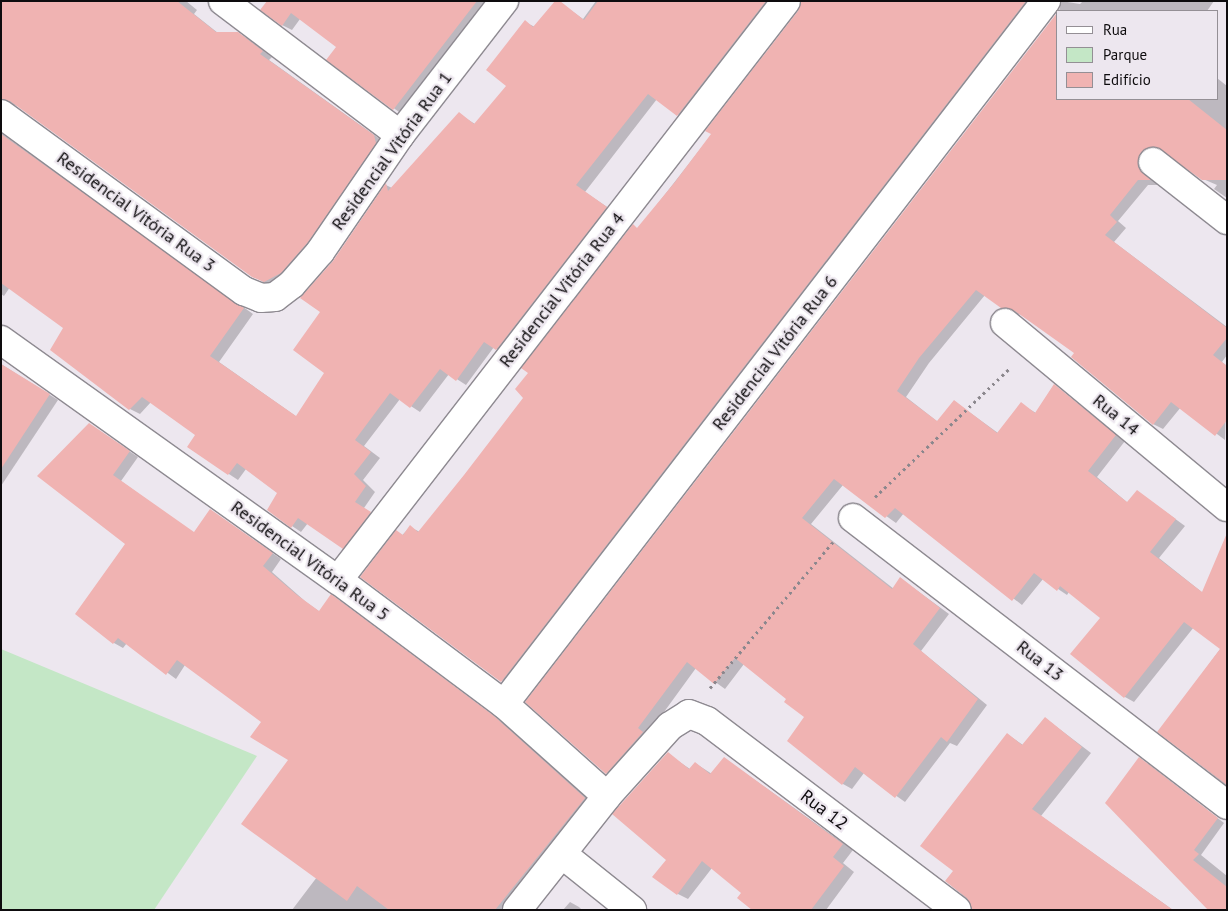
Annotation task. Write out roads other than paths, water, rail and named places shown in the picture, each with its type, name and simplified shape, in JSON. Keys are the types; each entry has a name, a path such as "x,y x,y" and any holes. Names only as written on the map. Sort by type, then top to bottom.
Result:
{"street":[{"path":"223,1 400,135"},
{"name":"Residencial Vitória Rua 1","path":"275,297 292,284 320,252 400,135 504,1"},
{"name":"Residencial Vitória Rua 4","path":"338,580 786,1"},
{"name":"Residencial Vitória Rua 6","path":"504,704 1046,1"},
{"name":"Residencial Vitória Rua 3","path":"1,114 244,291 262,298 275,297"},
{"path":"1153,162 1227,220"},
{"name":"Rua 14","path":"1004,323 1227,507"},
{"name":"Residencial Vitória Rua 5","path":"1,340 338,580 504,704 607,796"},
{"name":"Rua 13","path":"853,518 1227,805"},
{"name":"Rua 12","path":"607,796 670,726 689,714 707,721 957,910"},
{"path":"518,910 607,796"},
{"path":"562,854 632,910"}]}
